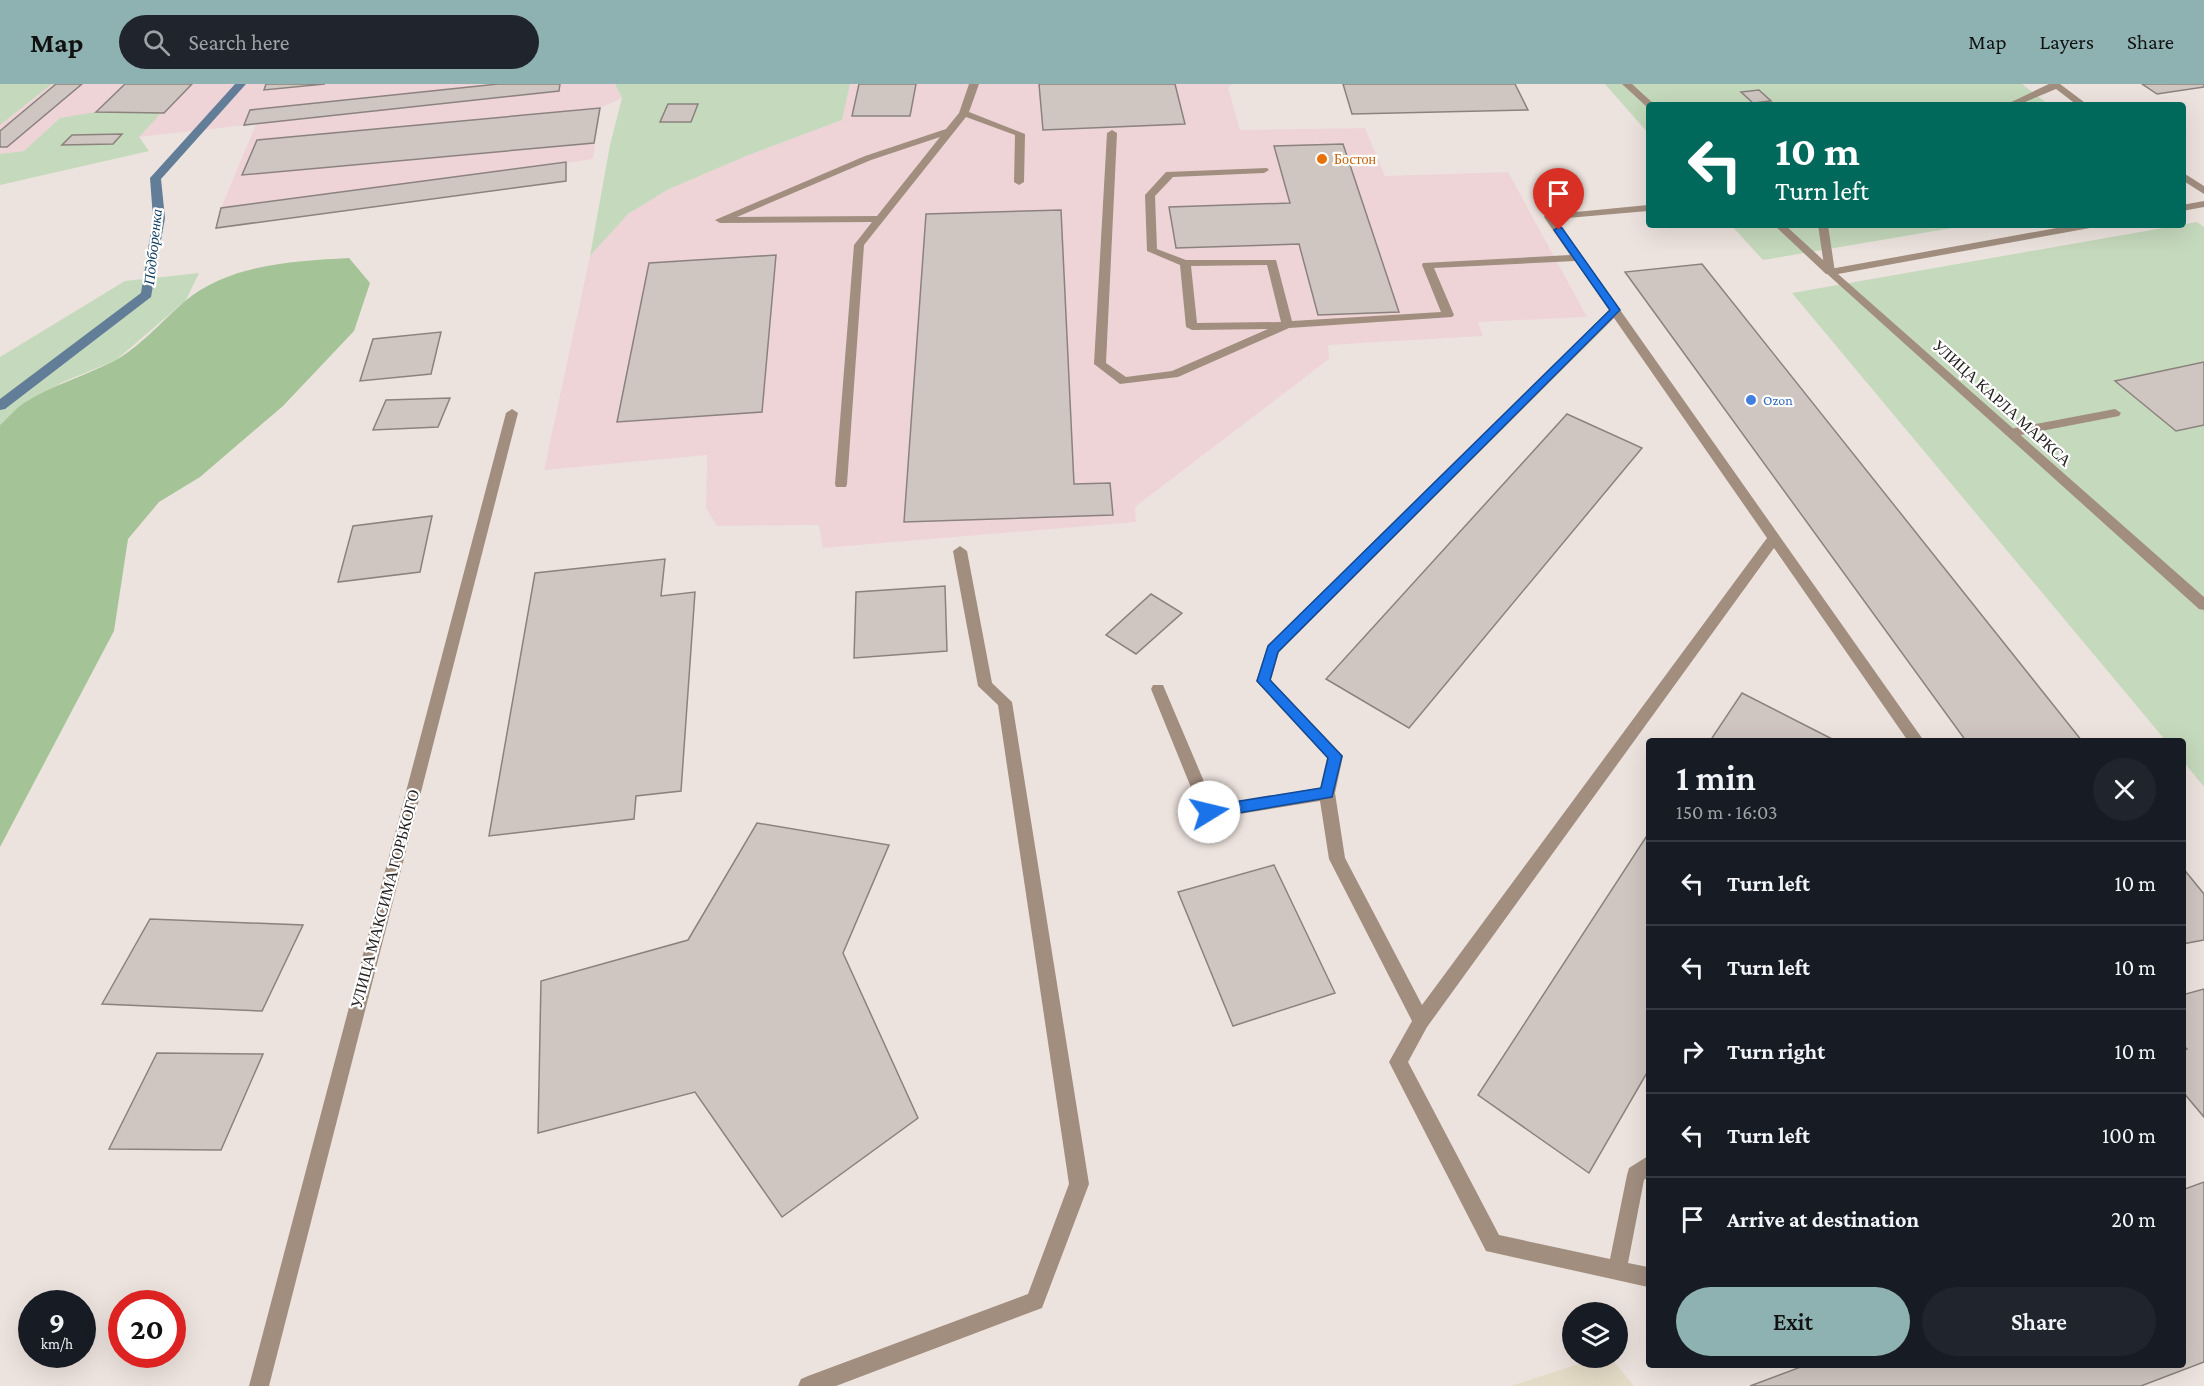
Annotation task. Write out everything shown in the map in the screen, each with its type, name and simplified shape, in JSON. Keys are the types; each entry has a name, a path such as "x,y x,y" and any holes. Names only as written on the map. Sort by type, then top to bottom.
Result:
{"street":[{"path":"841,484 859,245 964,113 974,84"},
{"path":"1627,84 1647,102"},
{"path":"2017,102 2055,85 2080,102"},
{"path":"964,113 1020,134 1019,182"},
{"path":"878,219 720,220 868,158 949,130"},
{"path":"1112,133 1100,364 1124,381 1174,374 1287,325"},
{"path":"1264,170 1170,174 1150,195 1152,251 1185,263 1272,262 1287,325"},
{"path":"2186,178 2204,190"},
{"path":"2186,207 2204,204"},
{"path":"1646,208 1550,217 1914,738"},
{"name":"УЛИЦА КАРЛА МАРКСА","path":"1782,228 2204,605"},
{"path":"1823,228 1830,272 2073,228"},
{"path":"1185,263 1192,327 1287,325 1448,315 1427,265 1578,258"},
{"path":"1421,1021 1337,859 1327,793 1335,756 1263,681 1273,650 1615,310"},
{"name":"УЛИЦА МАКСИМА ГОРЬКОГО","path":"259,1386 512,413"},
{"path":"2010,433 2115,413"},
{"path":"1646,1277 1493,1244 1398,1062 1421,1021 1774,538"},
{"path":"808,1386 1035,1301 1079,1184 1005,702 985,686 960,551"},
{"path":"1158,689 1209,812 1327,793"},
{"path":"1617,1271 1636,1175 1646,1167"}],"shaded area":[{"path":"52,84 615,84 622,98 600,108 593,159 566,163 566,181 216,228 221,208 256,124 139,137 160,113 60,118 24,151 0,154 0,125"},
{"path":"850,84 1232,84 1228,87 1240,130 1365,128 1385,176 1508,172 1587,317 1478,322 1483,336 1328,345 1329,359 1135,507 1136,522 823,548 819,525 717,526 706,508 707,455 544,470 590,256 628,214 667,190 746,156 842,120"},
{"path":"1566,1368 1619,1368 1634,1386 1511,1386"}],"green space":[{"path":"0,84 52,84 0,125"},
{"path":"615,84 850,84 842,120 746,156 667,190 628,214 590,256 610,145 622,98"},
{"path":"1605,84 2022,84 2045,102 1646,102 1646,131"},
{"path":"96,112 161,113 139,137 149,151 0,185 0,154 24,151 60,118"},
{"path":"2197,222 2204,227 2204,787 2186,765 2186,738 2163,738 1792,293 2163,228 2186,228 2186,224"},
{"path":"1734,228 1952,228 1763,260"},
{"path":"349,258 370,283 354,331 283,406 200,477 159,502 128,539 114,631 0,847 0,425 21,405 35,397 123,355 202,289 241,272 263,267"},
{"path":"199,273 186,300 116,360 63,382 23,404 0,425 0,357 125,281"}],"building":[{"path":"56,84 82,84 7,147 0,147 0,131"},
{"path":"125,84 192,84 164,113 96,112"},
{"path":"266,84 325,84 264,90"},
{"path":"498,84 560,84 559,91 244,125 250,110"},
{"path":"859,84 916,84 910,116 852,116"},
{"path":"1039,84 1175,84 1185,124 1043,130"},
{"path":"1343,84 1515,84 1528,110 1352,114"},
{"path":"2142,84 2204,84 2204,87 2157,94"},
{"path":"1759,90 1771,101 1752,102 1741,92"},
{"path":"668,104 698,104 691,122 660,122"},
{"path":"600,108 594,143 242,175 257,140"},
{"path":"122,134 113,144 62,145 72,135"},
{"path":"1343,144 1399,312 1318,315 1299,244 1176,248 1169,207 1290,203 1274,146"},
{"path":"566,162 566,181 216,228 221,208"},
{"path":"1061,210 1074,484 1110,483 1113,515 904,522 926,214"},
{"path":"776,255 762,412 617,422 649,263"},
{"path":"1702,264 2080,738 1964,738 1625,272"},
{"path":"441,332 431,374 360,381 373,339"},
{"path":"2204,362 2204,425 2176,431 2115,381"},
{"path":"450,398 438,427 373,430 386,400"},
{"path":"1567,414 1642,448 1409,728 1326,679"},
{"path":"432,516 420,572 338,582 353,526"},
{"path":"665,559 661,596 695,592 681,791 636,796 634,819 489,836 535,573"},
{"path":"945,586 947,651 854,658 856,592"},
{"path":"1151,594 1182,613 1136,654 1106,635"},
{"path":"1742,693 1830,738 1712,738"},
{"path":"757,823 889,845 843,953 918,1118 782,1217 695,1092 538,1133 541,981 688,940"},
{"path":"1646,837 1646,1074 1589,1173 1478,1095"},
{"path":"1274,865 1335,993 1233,1026 1178,892"},
{"path":"2186,872 2204,894 2204,940 2186,943"},
{"path":"150,919 303,925 262,1011 102,1004"},
{"path":"2204,989 2204,1117 2186,1096 2186,994"},
{"path":"157,1053 263,1054 221,1150 109,1149"},
{"path":"2204,1182 2204,1362 2141,1386 1750,1386 1798,1368 2186,1368 2186,1189"}],"waterway":[{"name":"Подборенка","path":"0,406 147,294 159,218 155,178 241,84"}],"place":[{"name":"Бостон","path":"1322,159"},
{"name":"Ozon","path":"1751,400"}],"route":[{"path":"1209,812 1327,793 1335,756 1263,681 1273,650 1615,310 1559,230"}]}
